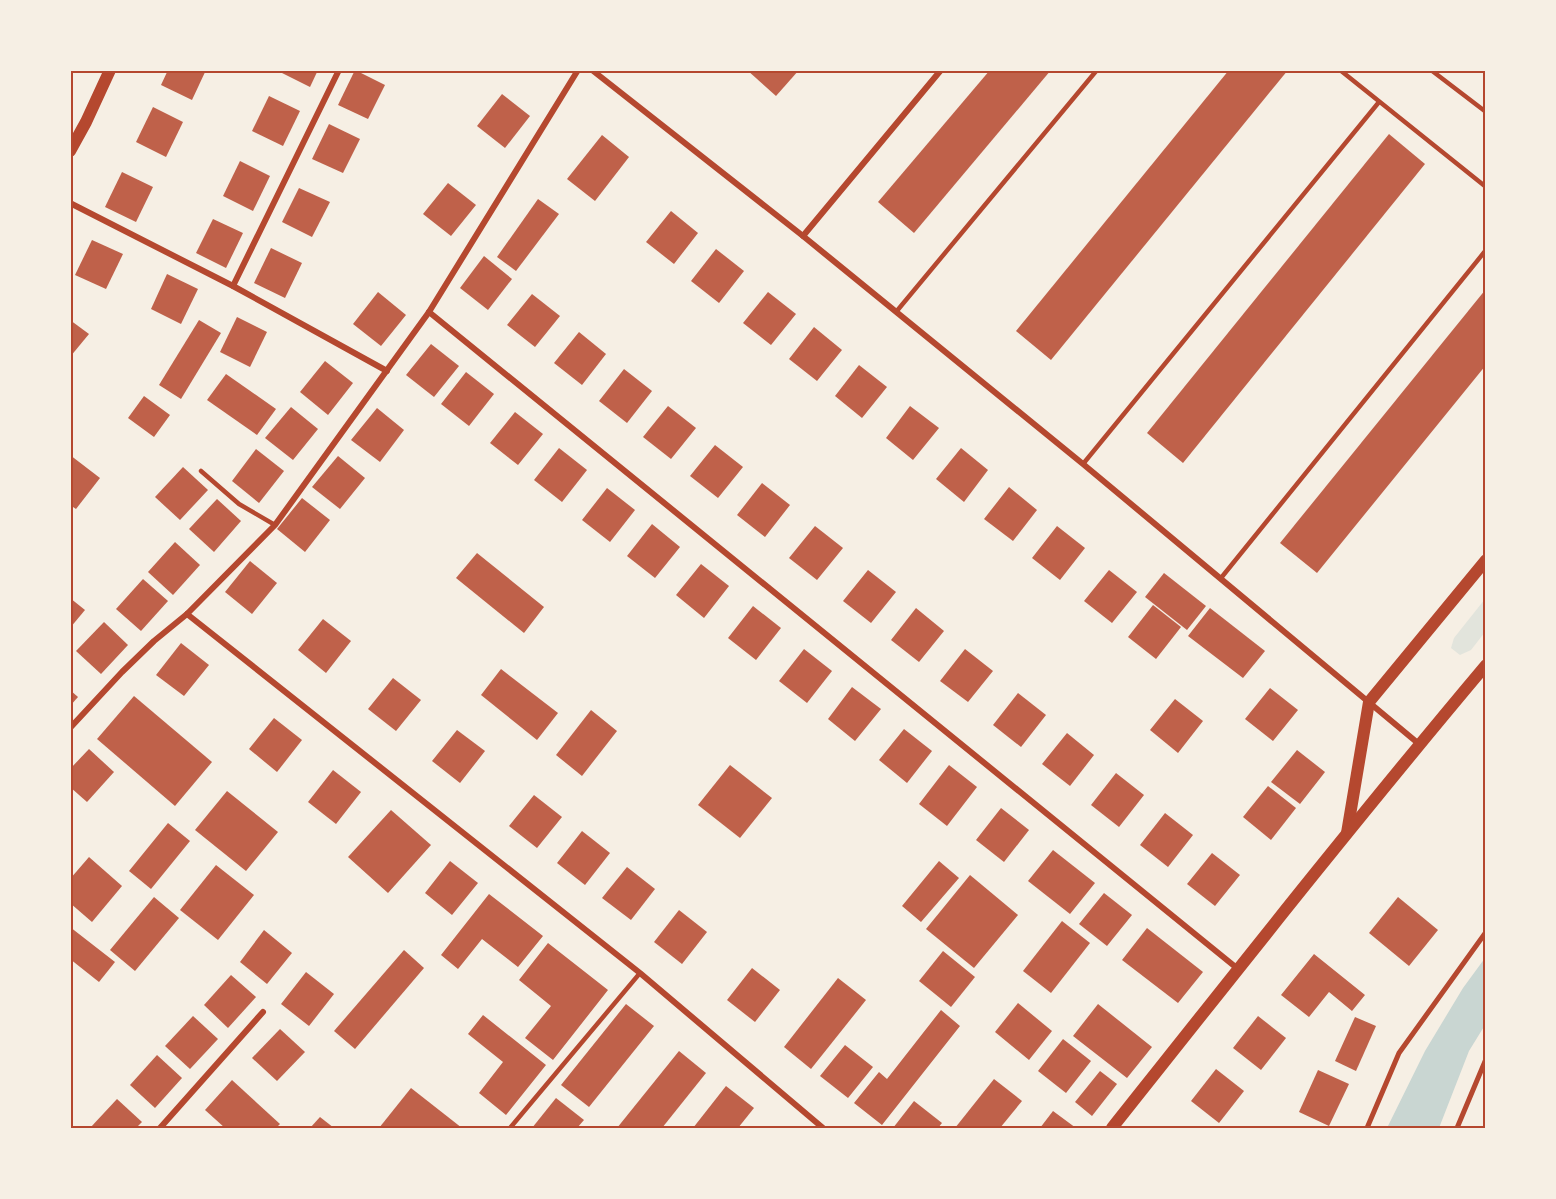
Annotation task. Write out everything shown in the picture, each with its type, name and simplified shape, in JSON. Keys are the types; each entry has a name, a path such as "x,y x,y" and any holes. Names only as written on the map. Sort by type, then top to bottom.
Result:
{"main road":[{"path":"70,151 110,70"},
{"path":"1347,834 1369,702 1485,560"},
{"path":"1112,1128 1419,744 1485,665"}],"street":[{"path":"233,286 339,70"},
{"path":"70,729 130,664 187,614 274,525 429,312 578,70"},
{"path":"592,70 803,236 1083,464 1419,744"},
{"path":"803,236 941,70"},
{"path":"70,203 233,286 387,371"},
{"path":"429,312 1238,969"},
{"path":"187,614 640,973 823,1128"},
{"path":"1367,1128 1399,1053 1485,932"},
{"path":"160,1128 263,1012"},
{"path":"1457,1128 1485,1059"}],"lane":[{"path":"896,312 1097,70"},
{"path":"1340,70 1485,186"},
{"path":"1431,70 1485,112"},
{"path":"1083,464 1379,102"},
{"path":"1221,578 1485,250"},
{"path":"201,471 239,504 274,525"},
{"path":"510,1128 640,973"}],"shaded area":[{"path":"1485,599 1485,632 1471,650 1460,655 1451,648 1454,638"},
{"path":"1485,958 1485,1025 1469,1051 1439,1128 1387,1128 1425,1051 1463,988"}],"building":[{"path":"168,70 206,70 192,100 161,85"},
{"path":"281,70 318,70 310,87 280,72"},
{"path":"355,70 385,85 368,119 338,105"},
{"path":"747,70 799,70 776,96"},
{"path":"990,70 1051,70 914,233 878,202"},
{"path":"1229,70 1288,70 1051,360 1016,331"},
{"path":"502,94 530,116 505,148 477,126"},
{"path":"269,96 300,111 283,146 252,131"},
{"path":"153,107 183,122 166,157 136,142"},
{"path":"329,124 360,139 343,173 312,159"},
{"path":"1389,134 1425,164 1183,463 1147,433"},
{"path":"602,135 629,157 595,201 567,179"},
{"path":"240,161 270,176 253,211 223,196"},
{"path":"122,172 153,187 136,222 105,207"},
{"path":"448,183 476,205 451,236 423,214"},
{"path":"299,188 330,202 312,237 282,222"},
{"path":"538,199 559,214 516,271 497,257"},
{"path":"671,211 698,233 674,264 646,242"},
{"path":"213,219 243,233 226,268 196,253"},
{"path":"92,240 123,254 106,289 75,275"},
{"path":"271,248 302,263 285,298 254,283"},
{"path":"716,249 744,271 719,303 691,281"},
{"path":"484,256 512,279 488,310 460,288"},
{"path":"167,274 198,289 181,324 151,309"},
{"path":"1486,289 1486,365 1317,573 1280,543"},
{"path":"378,292 406,315 381,346 353,324"},
{"path":"768,292 796,314 771,345 743,323"},
{"path":"532,294 560,316 535,347 507,325"},
{"path":"237,317 267,332 250,367 220,352"},
{"path":"70,320 89,334 70,357"},
{"path":"199,320 221,333 181,399 159,385"},
{"path":"814,327 842,350 817,381 789,359"},
{"path":"579,332 606,354 582,385 554,363"},
{"path":"431,344 459,366 434,397 406,375"},
{"path":"325,361 353,383 328,415 300,392"},
{"path":"859,365 887,387 862,418 835,396"},
{"path":"624,369 652,391 627,423 599,401"},
{"path":"466,372 494,394 469,426 441,404"},
{"path":"226,374 276,409 257,435 207,400"},
{"path":"144,396 170,415 154,437 128,418"},
{"path":"668,406 696,428 671,459 643,437"},
{"path":"910,406 939,428 913,460 886,438"},
{"path":"291,407 318,429 293,460 265,438"},
{"path":"377,408 404,430 380,462 351,440"},
{"path":"515,412 543,434 518,465 490,443"},
{"path":"715,445 743,467 718,498 690,476"},
{"path":"559,448 587,470 562,502 534,480"},
{"path":"961,448 988,470 964,502 936,479"},
{"path":"256,449 284,471 259,503 232,481"},
{"path":"70,455 100,478 76,509 70,505"},
{"path":"338,456 365,478 340,509 312,487"},
{"path":"183,467 208,490 180,520 155,497"},
{"path":"762,483 790,505 765,537 737,515"},
{"path":"1009,487 1037,510 1013,541 984,519"},
{"path":"607,488 635,510 610,542 582,520"},
{"path":"302,498 330,520 305,552 277,529"},
{"path":"217,499 241,521 214,552 189,529"},
{"path":"652,524 680,547 655,578 627,556"},
{"path":"815,526 843,548 817,580 789,558"},
{"path":"1057,526 1085,548 1060,580 1032,558"},
{"path":"175,542 200,565 173,595 148,572"},
{"path":"477,553 544,607 524,633 456,578"},
{"path":"250,561 277,583 252,614 225,592"},
{"path":"701,564 729,586 704,618 676,595"},
{"path":"868,570 896,592 871,623 843,601"},
{"path":"1109,570 1137,592 1112,623 1084,601"},
{"path":"1164,573 1206,606 1187,630 1145,597"},
{"path":"143,579 168,601 141,631 116,609"},
{"path":"70,598 85,610 70,628"},
{"path":"1153,605 1181,627 1156,659 1128,637"},
{"path":"753,606 781,628 756,660 728,638"},
{"path":"916,608 944,631 919,662 891,640"},
{"path":"1210,608 1265,651 1243,678 1188,636"},
{"path":"323,619 351,641 326,673 298,650"},
{"path":"104,622 128,645 101,674 76,651"},
{"path":"181,643 209,665 184,696 156,675"},
{"path":"804,649 832,671 807,703 779,681"},
{"path":"965,649 993,671 968,702 940,681"},
{"path":"501,669 558,713 537,740 481,695"},
{"path":"393,678 421,700 396,731 368,709"},
{"path":"852,687 881,709 855,741 828,719"},
{"path":"1270,688 1298,710 1273,741 1245,719"},
{"path":"70,690 78,697 70,706"},
{"path":"1018,693 1046,715 1021,747 993,725"},
{"path":"134,696 212,762 175,806 97,739"},
{"path":"1175,699 1203,721 1178,753 1150,730"},
{"path":"591,710 617,731 582,776 556,755"},
{"path":"274,718 302,740 277,772 249,749"},
{"path":"904,729 932,751 907,783 879,760"},
{"path":"457,730 485,751 460,783 432,761"},
{"path":"1067,733 1094,755 1070,786 1042,764"},
{"path":"89,749 114,772 87,802 70,787 70,769"},
{"path":"1297,750 1325,772 1300,804 1271,782"},
{"path":"730,765 772,798 740,838 698,805"},
{"path":"949,765 977,787 947,826 919,804"},
{"path":"333,770 361,792 336,824 308,802"},
{"path":"1116,773 1144,795 1119,827 1091,805"},
{"path":"1268,786 1296,808 1271,840 1243,817"},
{"path":"227,791 278,832 246,871 195,830"},
{"path":"534,795 562,817 537,848 509,826"},
{"path":"1001,808 1029,830 1004,862 976,840"},
{"path":"391,810 431,845 388,893 348,857"},
{"path":"1165,813 1193,835 1168,867 1140,845"},
{"path":"168,823 190,841 151,889 129,871"},
{"path":"582,831 610,853 585,885 557,863"},
{"path":"1053,850 1095,883 1070,914 1028,881"},
{"path":"1212,853 1240,875 1215,906 1187,884"},
{"path":"89,857 122,886 92,922 70,903 70,879"},
{"path":"450,861 478,883 452,915 425,893"},
{"path":"939,861 959,878 921,922 902,906"},
{"path":"216,865 254,895 218,940 180,910"},
{"path":"627,867 655,889 631,920 602,898"},
{"path":"970,875 1018,915 974,968 926,929"},
{"path":"1104,893 1132,915 1107,946 1079,924"},
{"path":"489,894 543,936 518,967 482,939 458,969 441,955"},
{"path":"154,897 179,918 135,971 110,950"},
{"path":"1398,897 1438,930 1409,966 1369,933"},
{"path":"679,910 707,932 682,964 654,942"},
{"path":"1062,921 1090,943 1051,993 1023,971"},
{"path":"70,927 115,962 99,982 70,959"},
{"path":"1147,928 1203,972 1178,1003 1122,960"},
{"path":"264,930 292,953 267,984 240,962"},
{"path":"548,943 608,990 553,1060 525,1038 551,1006 519,980"},
{"path":"404,950 424,968 355,1049 334,1031"},
{"path":"943,951 975,977 951,1007 919,981"},
{"path":"1314,954 1365,995 1352,1011 1329,992 1309,1017 1281,995"},
{"path":"752,968 780,990 755,1022 727,1000"},
{"path":"306,972 334,994 309,1026 281,1004"},
{"path":"231,975 256,997 228,1028 204,1005"},
{"path":"838,978 866,1000 811,1069 784,1047"},
{"path":"1018,1003 1052,1031 1029,1060 995,1032"},
{"path":"626,1004 654,1026 589,1107 561,1085"},
{"path":"1098,1004 1152,1047 1127,1078 1073,1036"},
{"path":"941,1010 960,1026 882,1125 854,1103 879,1072 887,1079"},
{"path":"483,1015 546,1065 506,1115 479,1093 503,1062 468,1034"},
{"path":"193,1016 218,1039 190,1069 165,1046"},
{"path":"1258,1016 1286,1038 1261,1070 1233,1048"},
{"path":"1355,1017 1376,1026 1356,1071 1335,1061"},
{"path":"280,1029 305,1052 277,1081 252,1058"},
{"path":"1063,1039 1091,1061 1066,1093 1038,1071"},
{"path":"845,1045 873,1067 848,1098 820,1076"},
{"path":"679,1051 706,1073 662,1128 617,1128"},
{"path":"157,1055 182,1078 155,1108 130,1085"},
{"path":"1216,1069 1244,1091 1219,1123 1191,1101"},
{"path":"1318,1070 1349,1084 1329,1126 1299,1112"},
{"path":"1100,1071 1117,1084 1092,1116 1075,1102"},
{"path":"994,1079 1022,1101 1000,1128 955,1128"},
{"path":"232,1080 280,1124 276,1128 225,1128 205,1110"},
{"path":"726,1086 754,1108 738,1128 693,1128"},
{"path":"411,1088 462,1128 379,1128"},
{"path":"556,1098 584,1120 577,1128 532,1128"},
{"path":"117,1099 142,1122 136,1128 90,1128"},
{"path":"914,1101 942,1123 938,1128 893,1128"},
{"path":"1053,1111 1076,1128 1040,1128"},
{"path":"320,1117 334,1128 310,1128"}]}
